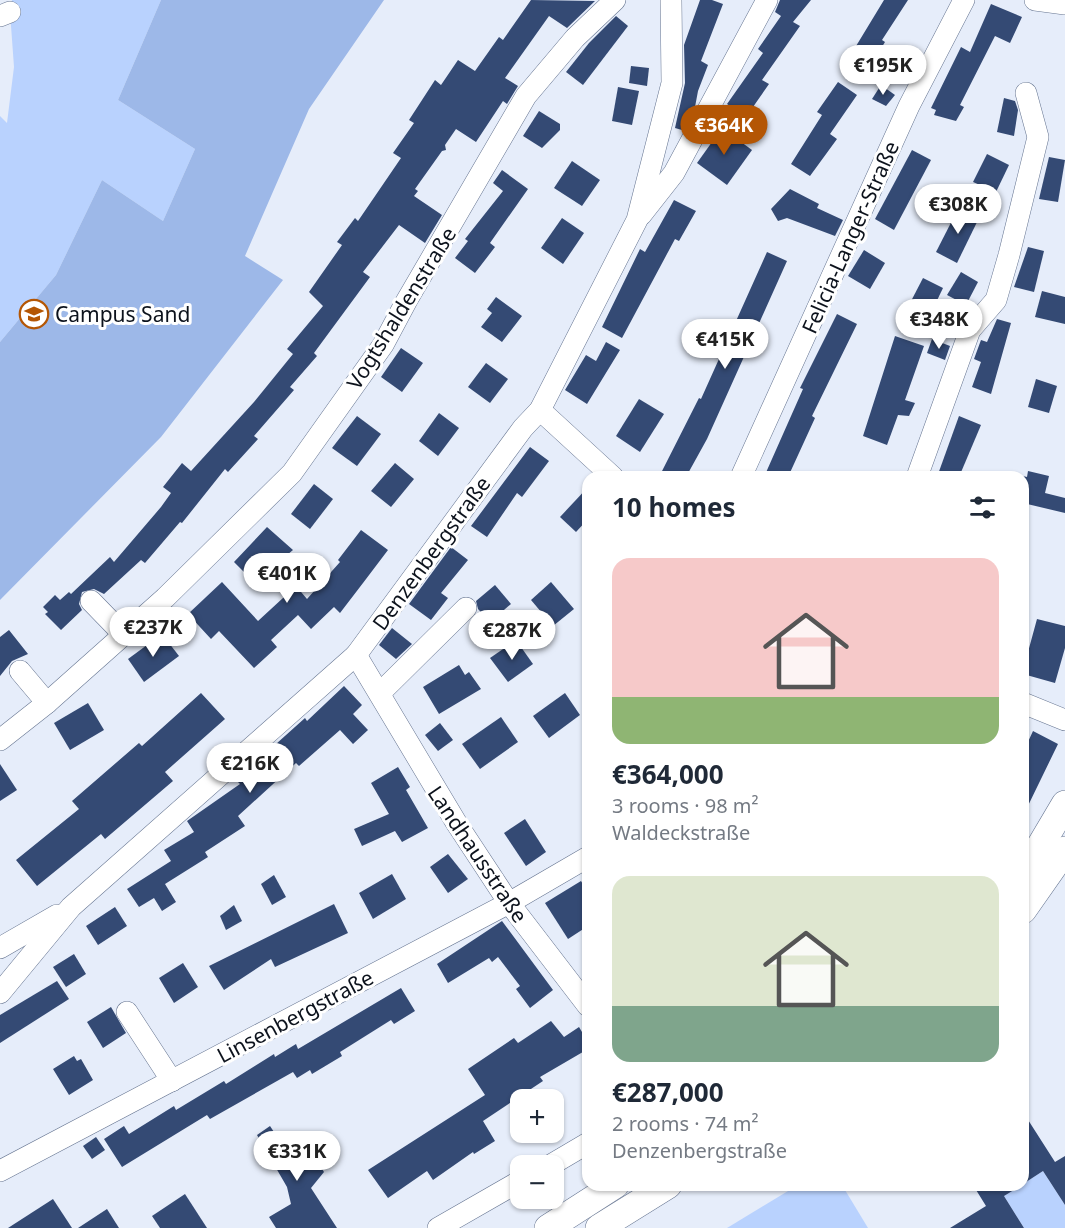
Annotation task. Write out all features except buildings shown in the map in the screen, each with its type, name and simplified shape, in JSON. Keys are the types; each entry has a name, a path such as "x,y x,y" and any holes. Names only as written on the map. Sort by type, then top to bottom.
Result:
{"main road":[{"path":"1029,865 1065,804"},
{"path":"1029,902 1061,861"},
{"path":"548,1228 606,1191"},
{"path":"599,1228 656,1191"}],"street":[{"name":"Vogtshaldenstraße","path":"0,740 47,703 124,635 292,473 383,345 526,96 575,38 615,0"},
{"name":"Denzenbergstraße","path":"0,993 8,966 71,907 356,655 523,428 540,410 637,220 672,83 671,0"},
{"path":"637,220 674,172 767,0"},
{"name":"Felicia-Langer-Straße","path":"744,471 909,106 964,0"},
{"path":"1035,0 1065,4"},
{"path":"919,471 970,330 996,300 1009,255 1038,137 1026,93"},
{"path":"540,410 606,471"},
{"path":"91,601 124,635"},
{"path":"380,693 466,608"},
{"name":"Landhausstraße","path":"356,655 380,693 420,767 509,903 582,998"},
{"path":"20,672 47,703"},
{"path":"1029,705 1065,720"},
{"name":"Linsenbergstraße","path":"0,1171 509,903 582,860"},
{"path":"0,948 71,907"},
{"path":"127,1012 172,1081"},
{"path":"564,1157 582,1147"},
{"path":"438,1228 510,1187"}],"shaded area":[{"name":"Campus Sand","path":"12,0 161,0 118,100 195,149 163,221 102,180 56,275 0,342 0,116 7,123 14,67 10,12"},
{"path":"161,0 384,0 309,109 245,256 283,280 161,437 0,600 0,342 56,275 102,180 163,221 195,149 118,100"},
{"path":"1043,1171 1065,1205 1065,1228 1024,1228 1004,1196 1012,1191 1029,1191 1029,1180"},
{"path":"788,1191 846,1191 868,1228 727,1228"}],"place":[{"name":"Campus Sand","path":"34,314"}]}
